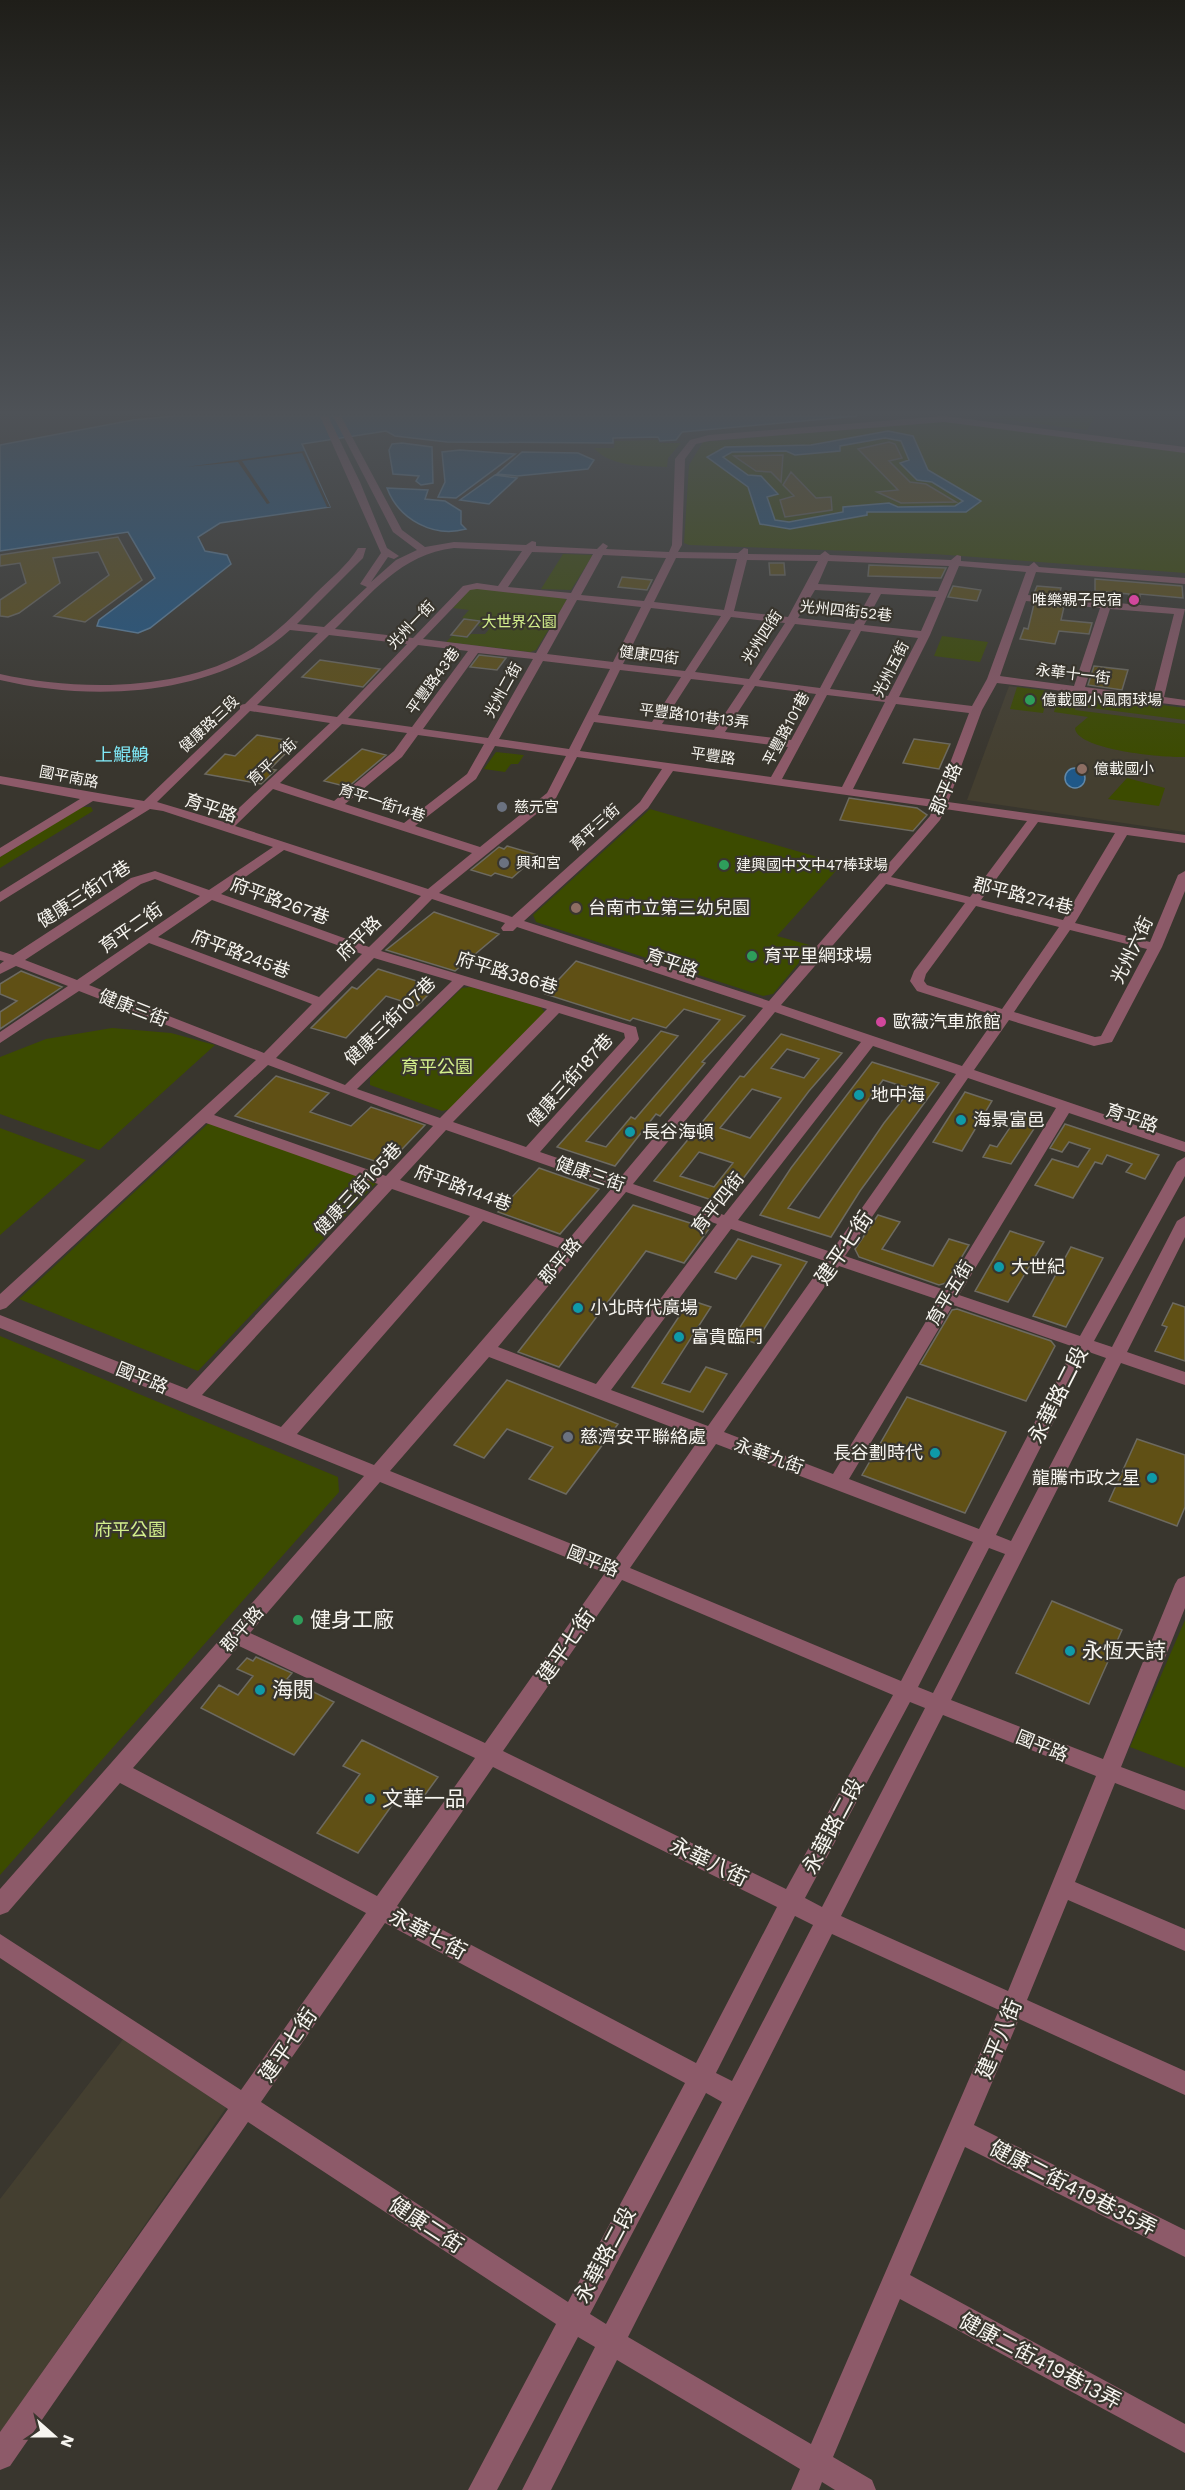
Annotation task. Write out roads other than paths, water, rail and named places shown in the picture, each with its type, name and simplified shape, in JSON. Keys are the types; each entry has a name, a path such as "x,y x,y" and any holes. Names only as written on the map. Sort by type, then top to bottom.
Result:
{"street":[{"path":"377,532 382,550 390,554 470,542"},
{"path":"392,532 418,548 454,545 531,546"},
{"path":"410,532 470,542 531,546 956,560 1185,579"},
{"path":"670,532 669,545 673,552"},
{"name":"府平路","path":"0,1304 266,1059 427,897 552,795 677,545 677,532"},
{"path":"501,589 531,546"},
{"name":"健康路三段","path":"0,898 146,806 323,631 392,568 418,548"},
{"name":"光州二街","path":"405,828 472,777 538,657 602,549"},
{"path":"0,677 68,688 105,690 204,672 236,661 266,645 359,556 362,550"},
{"path":"655,726 686,674 728,613 744,553"},
{"name":"健康路三段","path":"323,631 390,554"},
{"name":"光州四街","path":"717,734 791,620 826,556"},
{"name":"光州五街","path":"846,791 925,635 956,560"},
{"name":"郡平路","path":"0,1905 486,1349 769,1011 936,817 976,710 993,679 1033,567"},
{"name":"光州一街","path":"340,720 467,588 477,586 648,604"},
{"path":"811,587 942,594"},
{"name":"平豐路101巷","path":"775,782 878,590"},
{"path":"1023,598 1182,612 1158,699"},
{"name":"光州四街52巷","path":"648,604 925,635"},
{"path":"1078,690 1106,606"},
{"name":"健康四街","path":"286,626 976,710"},
{"name":"平豐路43巷","path":"336,805 398,754 475,649"},
{"name":"永華十一街","path":"993,679 1185,703"},
{"name":"健康路三段","path":"0,886 131,804 244,707"},
{"name":"平豐路","path":"244,707 1185,839"},
{"name":"平豐路101巷13弄","path":"591,718 795,744"},
{"name":"育平一街","path":"226,827 340,720"},
{"name":"育平三街","path":"511,926 644,805 670,767"},
{"name":"國平南路","path":"0,780 131,804"},
{"name":"育平一街14巷","path":"273,785 482,852"},
{"path":"0,853 90,798"},
{"name":"育平路","path":"131,804 165,807 226,827 279,848"},
{"name":"育平路","path":"146,806 427,897 1062,1110 1185,1147"},
{"path":"1005,1015 922,988 918,981 919,974 1035,818"},
{"name":"建平七街","path":"0,2456 383,1911 1005,1015 1067,925 1123,831"},
{"name":"育平二街","path":"0,1039 279,848"},
{"name":"光州六街","path":"1005,1015 1094,1042 1107,1039 1155,947 1185,874"},
{"name":"健康三街17巷","path":"0,970 7,958 146,876 155,875 211,895"},
{"name":"郡平路274巷","path":"883,879 1155,947"},
{"name":"府平路267巷","path":"211,895 372,953"},
{"name":"府平路245巷","path":"148,938 322,1003"},
{"name":"府平路386巷","path":"372,953 631,1030"},
{"name":"健康三街","path":"7,958 347,1091 1185,1379"},
{"name":"健康三街107巷","path":"347,1091 461,980"},
{"name":"健康三街165巷","path":"190,1397 391,1183 443,1124 556,1008"},
{"name":"健康三街187巷","path":"530,1153 632,1039 631,1030"},
{"name":"育平四街","path":"600,1392 728,1221 867,1044"},
{"name":"育平路","path":"1062,1110 1185,1157"},
{"name":"育平五街","path":"838,1481 1062,1110"},
{"name":"府平路144巷","path":"205,1117 572,1247"},
{"name":"永華路二段","path":"482,2490 701,2078 791,1902 906,1691 1084,1344 1185,1162"},
{"path":"284,1436 480,1215"},
{"name":"永華路二段","path":"536,2490 1185,1221"},
{"name":"國平路","path":"0,1322 619,1571 906,1691 1185,1801"},
{"name":"永華九街","path":"486,1349 1017,1551"},
{"name":"建平八街","path":"805,2490 1014,2004 1185,1584"},
{"name":"永華八街","path":"236,1635 490,1755 828,1921 1185,2083"},
{"name":"永華七街","path":"118,1771 737,2097"},
{"path":"1062,1887 1185,1940"},
{"name":"健康二街","path":"0,1945 244,2107 571,2319 862,2490"},
{"name":"健康二街419巷35弄","path":"960,2131 1185,2244"},
{"name":"健康二街419巷13弄","path":"896,2282 1185,2439"}],"water":[{"path":"0,532 127,532 0,551"},
{"path":"128,532 206,532 198,537 205,551 227,555 231,564 150,628 138,633 97,626 99,620 155,578"},
{"path":"1075,768 1082,771 1085,778 1082,785 1075,788 1068,785 1065,778 1068,771"}],"place":[{"name":"唯樂親子民宿","path":"1134,600"},
{"name":"億載國小風雨球場","path":"1030,700"},
{"name":"億載國小","path":"1082,769"},
{"name":"慈元宮","path":"502,807"},
{"name":"興和宮","path":"504,863"},
{"name":"建興國中文中47棒球場","path":"724,865"},
{"name":"台南市立第三幼兒園","path":"576,908"},
{"name":"育平里網球場","path":"752,956"},
{"name":"歐薇汽車旅館","path":"881,1022"},
{"name":"地中海","path":"859,1095"},
{"name":"海景富邑","path":"961,1120"},
{"name":"長谷海頓","path":"630,1132"},
{"name":"大世紀","path":"999,1267"},
{"name":"小北時代廣場","path":"578,1308"},
{"name":"富貴臨門","path":"679,1337"},
{"name":"慈濟安平聯絡處","path":"568,1437"},
{"name":"長谷劃時代","path":"935,1453"},
{"name":"龍騰市政之星","path":"1152,1478"},
{"name":"健身工廠","path":"298,1620"},
{"name":"永恆天詩","path":"1070,1651"},
{"name":"海閱","path":"260,1690"},
{"name":"文華一品","path":"370,1799"}],"district":[{"name":"上鯤鯓","path":"122,755"}],"park label":[{"name":"大世界公園","path":"519,622"},
{"name":"育平公園","path":"437,1067"},
{"name":"府平公園","path":"130,1530"}]}
